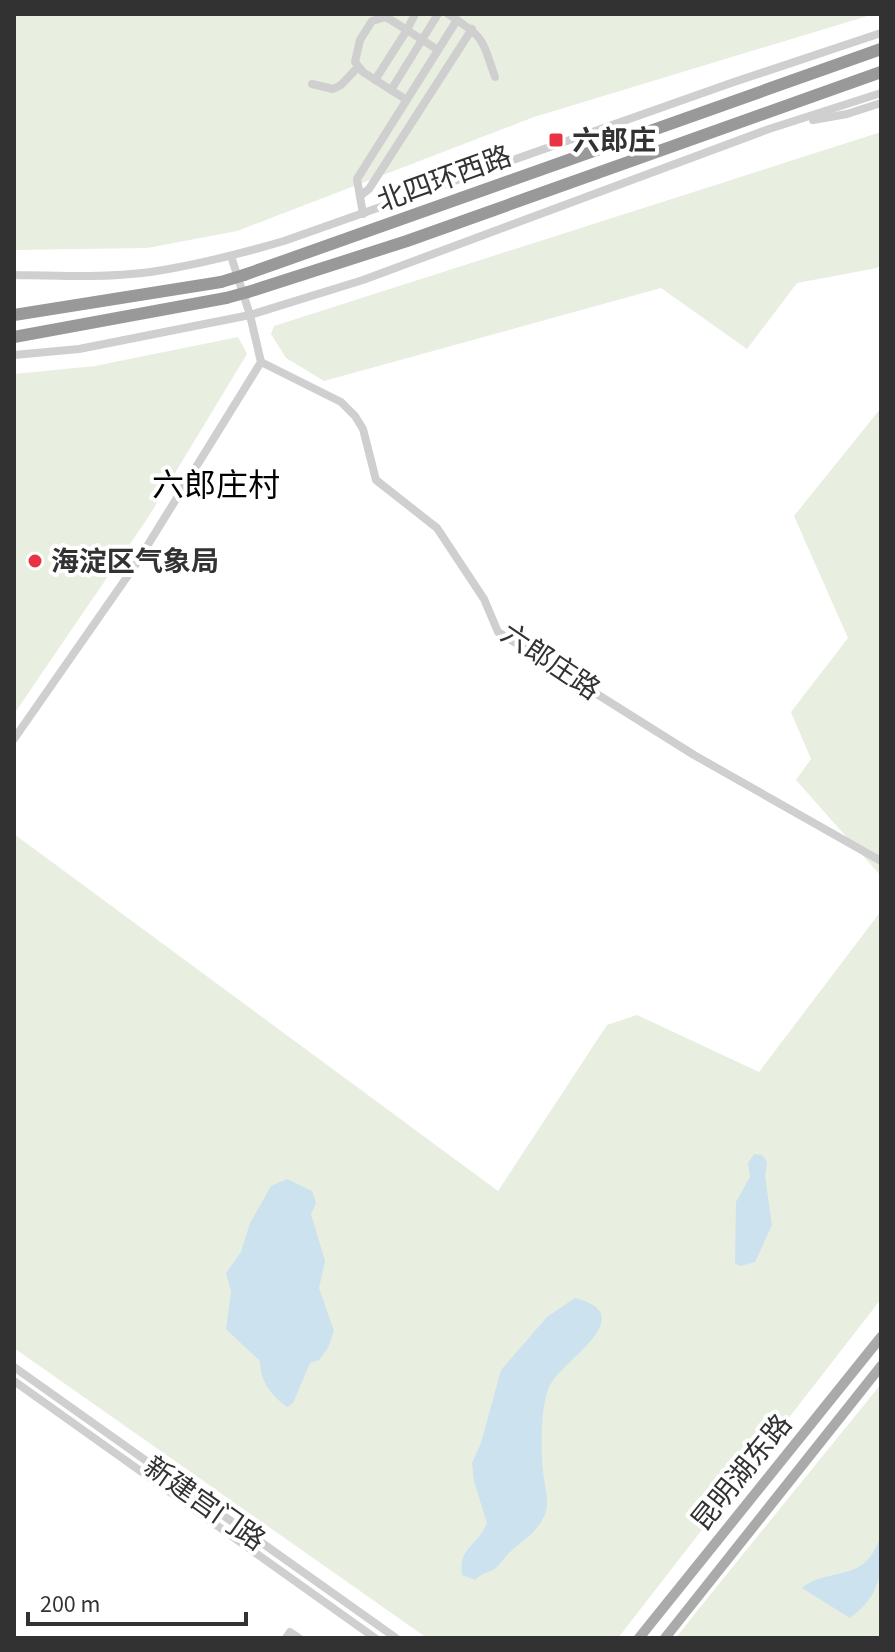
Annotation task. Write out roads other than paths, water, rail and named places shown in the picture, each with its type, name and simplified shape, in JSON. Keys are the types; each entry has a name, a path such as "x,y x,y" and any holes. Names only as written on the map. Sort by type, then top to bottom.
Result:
{"highway":[{"name":"北四环西路","path":"18,314 221,282 244,275 881,49"},
{"name":"北四环西路","path":"14,337 248,292 407,241 881,72"}],"main road":[{"name":"昆明湖东路","path":"639,1638 881,1337"},
{"name":"昆明湖东路","path":"665,1638 881,1366"}],"street":[{"path":"375,80 415,14"},
{"path":"391,90 438,14"},
{"path":"448,14 482,39 495,77"},
{"path":"405,99 375,80 355,62 357,48 376,18 386,17 438,50"},
{"path":"363,214 357,179 457,20"},
{"path":"360,196 369,189 472,29"},
{"name":"北四环西路","path":"14,275 75,277 148,272 231,256 363,214 881,33"},
{"path":"312,84 333,89 358,67"},
{"path":"14,355 79,349 250,315 363,280 769,129 881,93"},
{"path":"769,129 847,114 881,103"},
{"path":"14,739 136,564 261,362 231,256"},
{"name":"六郎庄路","path":"261,362 341,402 355,416 363,429 376,480 437,528 484,599 498,632 694,755 881,861"},
{"name":"新建宫门路","path":"14,1367 396,1638"},
{"name":"新建宫门路","path":"14,1381 375,1638"},
{"path":"286,1638 290,1632 299,1638"}],"water":[{"path":"754,1154 762,1155 767,1162 765,1176 772,1225 755,1262 740,1266 735,1263 736,1202 750,1177 748,1163"},
{"path":"287,1179 312,1191 316,1203 311,1214 325,1261 319,1288 334,1331 328,1348 319,1360 310,1363 293,1403 287,1407 268,1387 260,1361 226,1329 231,1292 226,1273 241,1252 250,1223 271,1186"},
{"path":"575,1298 594,1306 601,1315 600,1326 593,1338 558,1374 547,1393 542,1440 547,1498 545,1514 533,1532 496,1568 475,1580 462,1575 463,1558 487,1523 474,1481 472,1463 481,1443 501,1370 547,1317"},
{"path":"881,1536 878,1582 869,1600 850,1618 802,1588 863,1564 872,1555"}],"place":[{"name":"六郎庄","path":"556,140"},
{"name":"海淀区气象局","path":"35,561"}],"district":[{"name":"六郎庄村","path":"216,485"}]}
